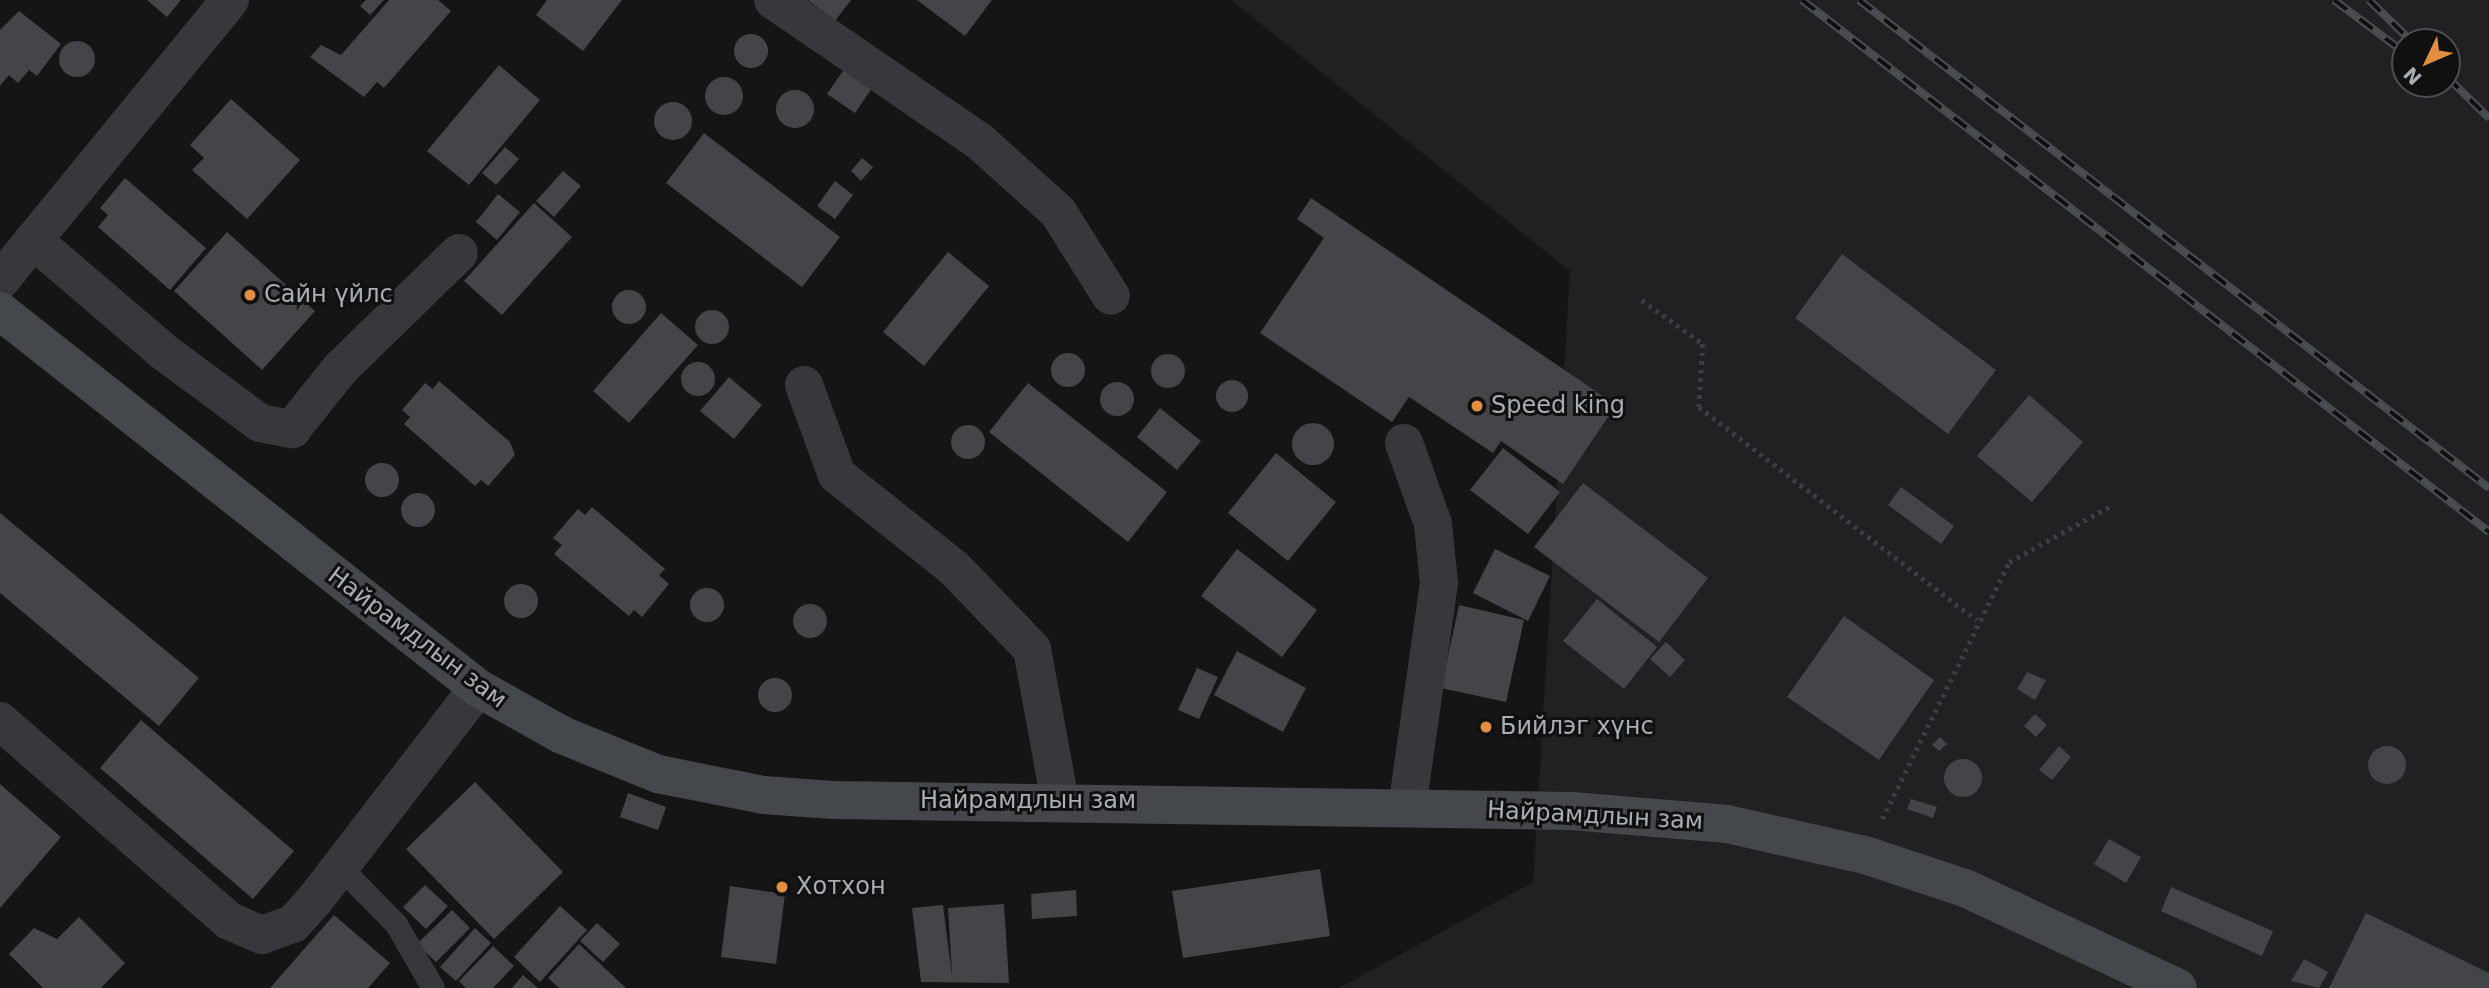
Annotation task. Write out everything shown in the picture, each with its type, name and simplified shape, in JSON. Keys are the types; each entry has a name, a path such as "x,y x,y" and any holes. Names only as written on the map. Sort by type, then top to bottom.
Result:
{"main road":[{"name":"Найрамдлын зам","path":"0,311 478,688 616,758 710,787 833,800 1060,801 1407,808 1661,817 1865,855 1965,888 2178,988"}],"street":[{"path":"0,281 230,0"},
{"path":"773,0 979,141 1058,212 1111,296"},
{"path":"33,240 260,423 292,429 340,369 459,253"},
{"path":"804,385 837,475 954,568 1032,649 1060,801"},
{"path":"1404,443 1433,524 1439,583 1407,808"},
{"path":"0,721 245,930 262,935 293,924 478,688"}],"lane":[{"path":"340,867 396,924 433,988"}],"path":[{"path":"1642,300 1703,344 1699,407 1977,620"},
{"path":"1865,855 1977,620 2009,562 2111,506"}],"shaded area":[{"path":"1231,0 2489,0 2489,988 1339,988 1533,882 1570,271"}],"building":[{"path":"147,0 181,0 167,17"},
{"path":"366,0 384,0 370,15 360,6"},
{"path":"389,0 438,0 451,11 384,88 377,82 364,97 310,57 321,45 341,55"},
{"path":"547,0 622,0 583,51 536,15"},
{"path":"808,0 851,0 835,21"},
{"path":"917,0 992,0 965,36"},
{"path":"19,11 61,44 37,76 29,70 18,83 9,75 0,86 0,30"},
{"path":"751,34 763,39 768,51 763,63 751,68 739,63 734,51 739,39"},
{"path":"77,41 89,47 95,59 89,71 77,77 65,71 59,59 65,47"},
{"path":"499,65 540,100 469,185 427,151"},
{"path":"845,68 872,88 855,113 827,94"},
{"path":"724,77 737,83 743,96 737,109 724,115 711,109 705,96 711,83"},
{"path":"795,90 808,96 814,109 808,122 795,128 782,122 776,109 782,96"},
{"path":"231,99 300,160 247,219 192,170 204,158 190,145"},
{"path":"673,102 686,108 692,121 686,134 673,140 660,134 654,121 660,108"},
{"path":"704,133 840,237 802,287 666,183"},
{"path":"505,147 519,159 496,185 482,173"},
{"path":"862,158 873,167 861,181 851,171"},
{"path":"563,171 581,186 554,217 536,201"},
{"path":"125,178 206,248 170,290 98,227 108,215 100,208"},
{"path":"835,181 853,195 835,219 817,206"},
{"path":"498,194 520,212 497,240 476,222"},
{"path":"1311,198 1616,405 1563,484 1501,441 1493,453 1409,397 1392,422 1260,333 1324,238 1297,219"},
{"path":"534,203 572,237 502,315 464,281"},
{"path":"227,232 315,311 262,370 174,291"},
{"path":"948,252 989,286 924,366 883,332"},
{"path":"1842,254 1996,370 1948,434 1795,318"},
{"path":"629,290 641,295 646,307 641,319 629,324 617,319 612,307 617,295"},
{"path":"712,310 724,315 729,327 724,339 712,344 700,339 695,327 700,315"},
{"path":"661,313 698,345 629,423 593,391"},
{"path":"1068,353 1080,358 1085,370 1080,382 1068,387 1056,382 1051,370 1056,358"},
{"path":"1168,354 1180,359 1185,371 1180,383 1168,388 1156,383 1151,371 1156,359"},
{"path":"698,362 710,367 715,379 710,391 698,396 686,391 681,379 686,367"},
{"path":"729,377 762,405 734,439 700,411"},
{"path":"1232,380 1243,385 1248,396 1243,407 1232,412 1221,407 1216,396 1221,385"},
{"path":"439,381 510,442 515,455 488,486 481,480 475,486 404,424 410,417 402,410 425,383 433,389"},
{"path":"1117,382 1129,387 1134,399 1129,411 1117,416 1105,411 1100,399 1105,387"},
{"path":"1028,383 1167,492 1128,542 989,432"},
{"path":"2029,395 2083,442 2032,502 1977,456"},
{"path":"1160,408 1201,441 1177,470 1137,437"},
{"path":"1313,423 1328,429 1334,444 1328,459 1313,465 1298,459 1292,444 1298,429"},
{"path":"968,425 980,430 985,442 980,454 968,459 956,454 951,442 956,430"},
{"path":"1503,448 1560,492 1528,534 1470,490"},
{"path":"1276,453 1336,502 1288,561 1228,513"},
{"path":"382,463 394,468 399,480 394,492 382,497 370,492 365,480 370,468"},
{"path":"1583,483 1708,578 1659,642 1534,547"},
{"path":"1901,487 1954,526 1941,544 1888,505"},
{"path":"418,493 430,498 435,510 430,522 418,527 406,522 401,510 406,498"},
{"path":"592,507 665,569 659,575 669,584 642,617 634,610 629,616 554,554 562,545 553,538 578,509 585,515"},
{"path":"0,513 199,678 159,726 0,593"},
{"path":"1237,549 1317,610 1282,657 1201,596"},
{"path":"1495,549 1550,576 1528,621 1473,593"},
{"path":"521,584 533,589 538,601 533,613 521,618 509,613 504,601 509,589"},
{"path":"707,588 719,593 724,605 719,617 707,622 695,617 690,605 695,593"},
{"path":"1597,599 1657,647 1624,689 1563,641"},
{"path":"810,604 822,609 827,621 822,633 810,638 798,633 793,621 798,609"},
{"path":"1459,605 1524,620 1506,702 1441,688"},
{"path":"1844,616 1934,680 1879,760 1787,697"},
{"path":"1666,642 1685,660 1670,677 1650,659"},
{"path":"1237,651 1306,688 1283,732 1214,695"},
{"path":"1197,668 1218,677 1199,719 1178,710"},
{"path":"2027,672 2046,680 2035,700 2017,689"},
{"path":"775,678 787,683 792,695 787,707 775,712 763,707 758,695 763,683"},
{"path":"2035,714 2047,725 2036,737 2024,726"},
{"path":"141,720 294,851 253,899 100,768"},
{"path":"1940,737 1947,744 1939,751 1932,745"},
{"path":"2059,746 2071,757 2052,780 2039,770"},
{"path":"2387,746 2400,752 2406,765 2400,778 2387,784 2374,778 2368,765 2374,752"},
{"path":"1963,759 1976,765 1982,778 1976,791 1963,797 1950,791 1944,778 1950,765"},
{"path":"475,782 563,872 494,939 406,849"},
{"path":"0,784 61,837 0,908"},
{"path":"628,793 666,807 658,830 620,817"},
{"path":"1911,799 1937,807 1933,818 1907,809"},
{"path":"2109,839 2141,857 2126,883 2094,864"},
{"path":"1320,869 1330,936 1183,958 1172,891"},
{"path":"425,885 448,906 426,929 403,907"},
{"path":"730,886 785,894 776,964 721,957"},
{"path":"2171,887 2273,931 2262,956 2161,911"},
{"path":"1076,890 1077,916 1032,919 1031,894"},
{"path":"1004,904 1009,983 921,982 912,908 943,905 952,976 948,908"},
{"path":"560,906 587,930 540,982 514,957"},
{"path":"452,910 470,928 436,962 417,944"},
{"path":"2366,913 2489,973 2489,988 2329,988"},
{"path":"334,915 390,963 368,988 270,988"},
{"path":"79,917 125,963 101,988 43,988 9,954 34,928 57,939"},
{"path":"597,923 620,944 603,962 580,941"},
{"path":"475,928 491,943 456,981 440,967"},
{"path":"579,944 626,988 559,988 548,978"},
{"path":"493,946 514,966 493,988 466,988 459,981"},
{"path":"2304,959 2328,972 2319,988 2291,981"},
{"path":"523,975 538,988 512,988"}],"railway":[{"path":"1802,0 2489,532"},
{"path":"1859,0 2489,488"},
{"path":"2334,0 2391,43"},
{"path":"2369,0 2398,28"},
{"path":"2461,91 2489,118"}],"place":[{"name":"Сайн үйлс","path":"250,295"},
{"name":"Speed king","path":"1477,406"},
{"name":"Бийлэг хүнс","path":"1486,727"},
{"name":"Хотхон","path":"782,887"}]}
